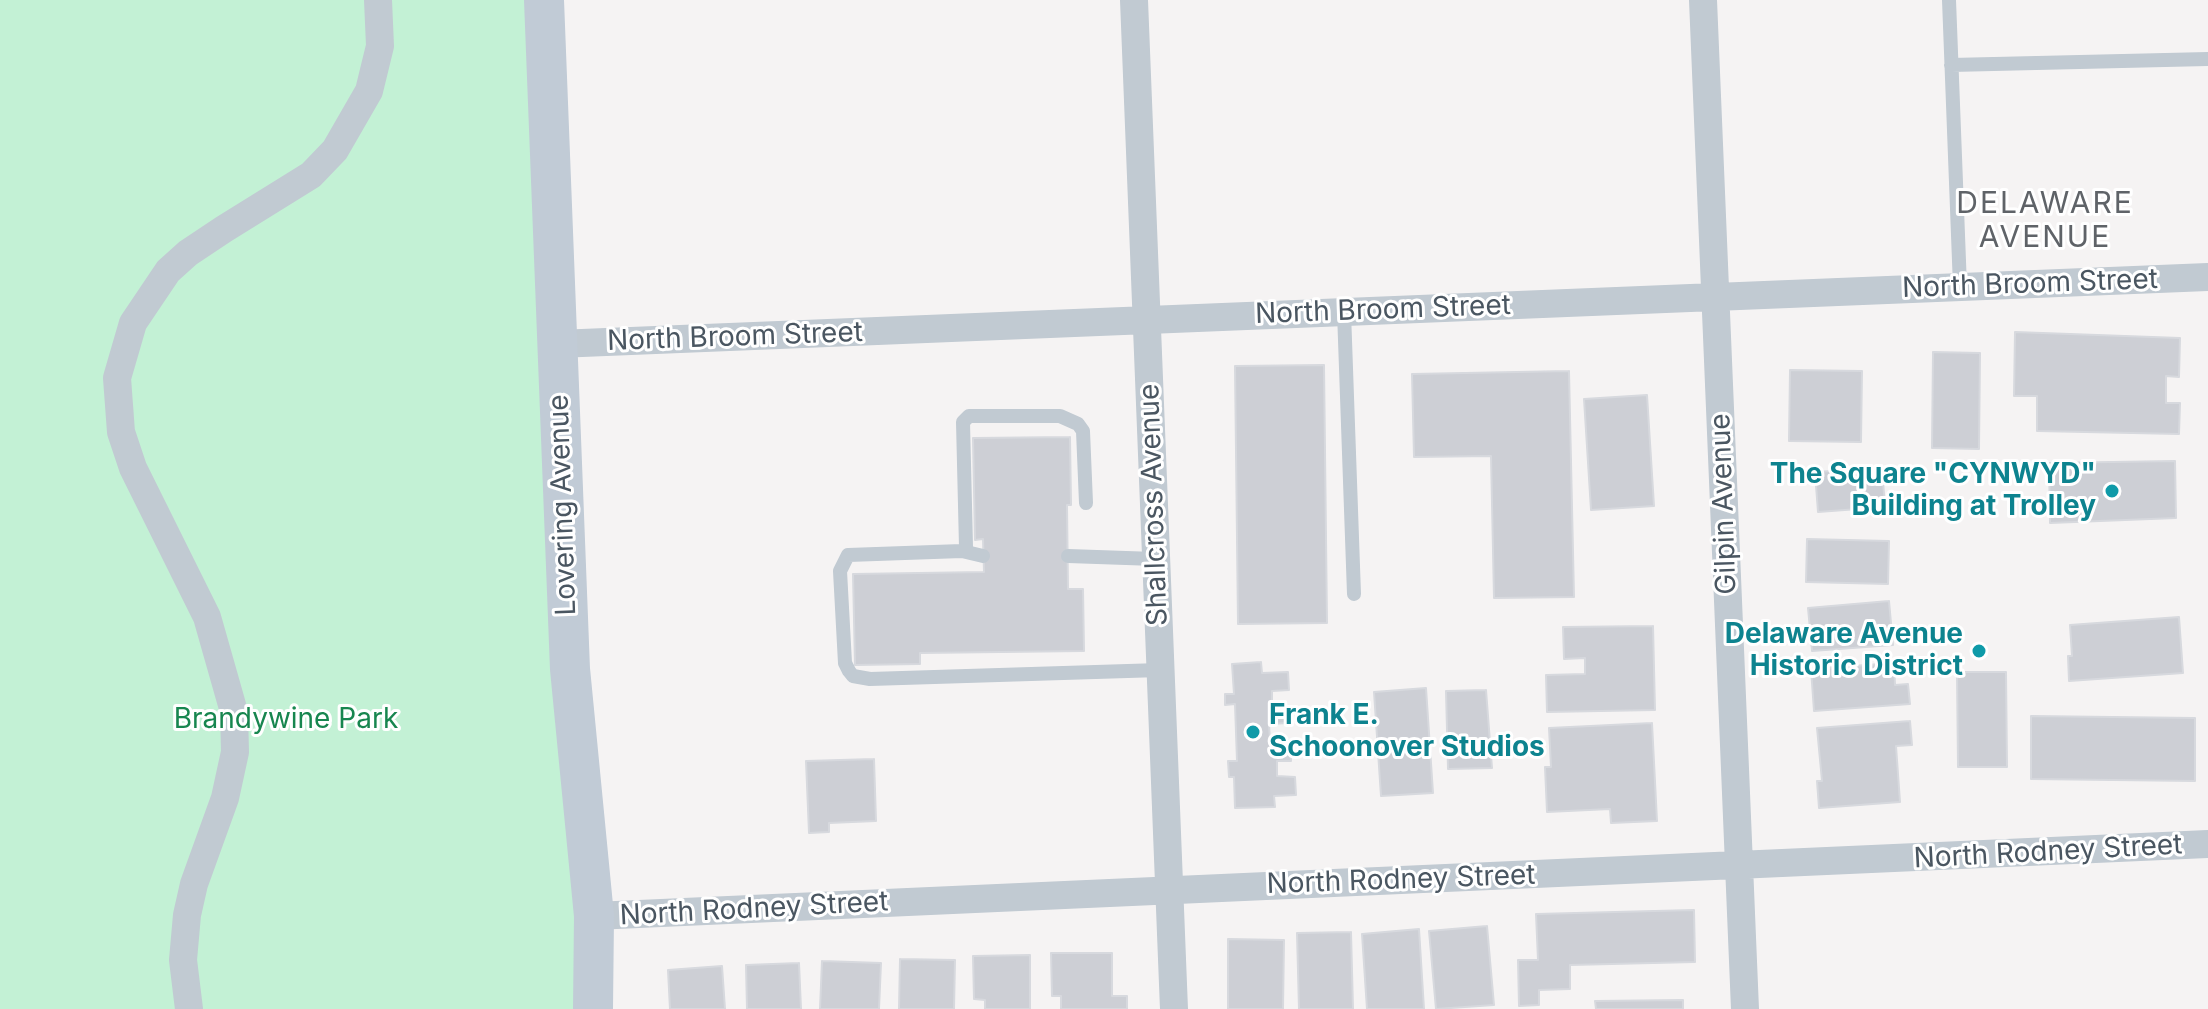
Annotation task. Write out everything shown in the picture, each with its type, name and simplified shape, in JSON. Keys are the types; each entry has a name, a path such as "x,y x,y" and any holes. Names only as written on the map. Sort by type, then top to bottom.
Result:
{"street":[{"path":"189,1009 183,960 187,915 194,884 225,798 235,752 234,712 207,617 133,468 121,432 117,378 133,323 168,271 212,237 311,175 335,150 369,91 380,46 378,0"},
{"name":"Lovering Avenue","path":"544,0 570,669 594,916 593,1009"},
{"name":"Shallcross Avenue","path":"1134,0 1174,1009"},
{"name":"Gilpin Avenue","path":"1703,0 1745,1009"},
{"name":"North Broom Street","path":"557,344 2208,277"},
{"name":"North Rodney Street","path":"594,916 2208,844"}],"lane":[{"path":"1949,0 1960,287"},
{"path":"1951,65 2208,59"},
{"path":"1344,312 1354,594"},
{"path":"962,551 967,541 963,422 969,416 1060,416 1078,424 1083,431 1086,503"},
{"path":"983,556 962,551 848,555 842,564 841,586 845,663 853,676 870,679 1160,670"},
{"path":"1068,556 1155,559"}],"green space":[{"name":"Brandywine Park","path":"0,0 544,0 593,1009 0,1009"}],"building":[{"path":"2015,332 2180,338 2179,377 2166,376 2166,403 2180,403 2179,434 2037,431 2037,396 2014,396"},
{"path":"1933,352 1980,353 1979,449 1932,448"},
{"path":"1324,365 1327,623 1238,624 1235,366"},
{"path":"1790,370 1862,371 1861,442 1789,441"},
{"path":"1569,371 1574,597 1494,598 1491,456 1414,457 1412,374"},
{"path":"1647,395 1654,506 1591,510 1584,399"},
{"path":"1070,437 1068,589 1083,589 1084,651 920,653 920,664 855,665 853,574 984,572 983,539 975,540 973,438"},
{"name":"The Square \"CYNWYD\" Building at Trolley","path":"2175,461 2176,518 2050,523 2049,463"},
{"path":"1882,468 1885,507 1818,512 1815,472"},
{"path":"1807,539 1889,541 1888,584 1806,582"},
{"path":"1889,601 1893,645 1812,651 1808,608"},
{"path":"2179,617 2183,673 2069,681 2068,656 2072,656 2070,625"},
{"path":"1653,626 1655,710 1547,712 1546,675 1585,674 1585,658 1564,659 1563,627"},
{"name":"Frank E. Schoonover Studios","path":"1261,662 1262,673 1288,672 1289,690 1272,691 1272,708 1288,708 1289,723 1269,724 1270,741 1290,740 1291,761 1277,761 1277,776 1295,777 1296,795 1274,796 1275,807 1235,808 1234,777 1229,777 1228,761 1237,761 1235,704 1225,705 1225,694 1234,694 1232,664"},
{"path":"1894,663 1895,685 1908,684 1910,704 1814,711 1811,669"},
{"path":"1957,672 2006,672 2007,767 1958,767"},
{"path":"1426,688 1433,793 1381,796 1374,692"},
{"path":"1486,690 1492,768 1448,769 1446,691"},
{"path":"2031,716 2195,718 2195,781 2031,779"},
{"path":"1910,721 1912,745 1896,746 1900,802 1819,808 1817,781 1822,781 1817,728"},
{"path":"1652,723 1657,821 1611,823 1610,809 1547,812 1545,767 1551,767 1549,728"},
{"path":"874,759 876,821 829,823 829,832 809,833 806,761"},
{"path":"1694,910 1695,962 1570,965 1570,989 1539,990 1539,1005 1519,1006 1518,960 1538,960 1536,914"},
{"path":"1487,926 1494,1005 1436,1009 1429,931"},
{"path":"1419,929 1424,1009 1367,1009 1362,934"},
{"path":"1351,932 1353,1009 1299,1009 1297,933"},
{"path":"1228,939 1284,940 1283,1009 1228,1009"},
{"path":"1051,953 1112,953 1112,996 1127,996 1127,1009 1061,1009 1061,996 1052,996"},
{"path":"1030,955 1030,1009 985,1009 985,1000 974,999 973,956"},
{"path":"900,959 955,960 954,1009 899,1009"},
{"path":"822,961 881,963 879,1009 820,1009"},
{"path":"799,963 801,1009 747,1009 746,965"},
{"path":"722,966 725,1009 670,1009 668,970"},
{"path":"1683,1000 1683,1009 1596,1009 1595,1001"}],"place":[{"name":"The Square \"CYNWYD\" Building at Trolley","path":"2112,491"},
{"name":"Delaware Avenue Historic District","path":"1979,651"},
{"name":"Frank E. Schoonover Studios","path":"1253,732"}],"district":[{"name":"DELAWARE AVENUE","path":"2045,221"}]}
